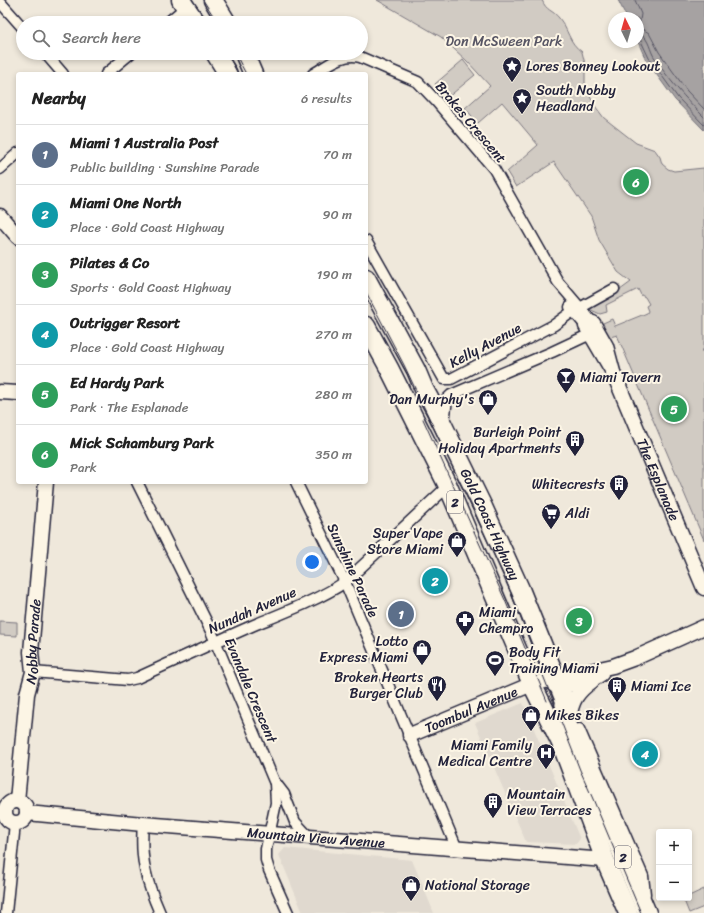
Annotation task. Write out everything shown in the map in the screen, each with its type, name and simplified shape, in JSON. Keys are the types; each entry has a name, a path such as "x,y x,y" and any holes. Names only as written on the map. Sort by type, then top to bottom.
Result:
{"highway":[{"path":"213,0 223,16"},
{"path":"184,4 192,16"},
{"path":"219,60 227,72"},
{"path":"247,60 252,72"},
{"name":"Gold Coast Highway","path":"368,282 416,370 483,507 520,588 645,908"},
{"name":"Gold Coast Highway","path":"368,330 389,368 448,486 532,684 561,743 605,860 628,913"}],"street":[{"path":"0,2 16,20"},
{"path":"174,16 184,4"},
{"path":"51,60 61,72"},
{"path":"108,72 123,60"},
{"name":"Brakes Crescent","path":"316,72 338,60"},
{"name":"Brakes Crescent","path":"367,60 419,83 494,169 558,282 563,297 578,310 591,328"},
{"path":"0,169 16,155"},
{"path":"0,216 16,235"},
{"name":"Kelly Avenue","path":"368,245 444,379 448,380 525,341 556,324 564,317 614,290"},
{"name":"Kelly Avenue","path":"444,427 447,400 451,395 584,337 591,328"},
{"name":"The Esplanade","path":"591,328 608,350 613,372 704,588"},
{"path":"0,392 16,393"},
{"name":"Nobby Parade","path":"17,801 27,694 33,672 31,652 46,484"},
{"name":"Evandale Crescent","path":"138,484 216,642 274,781 284,794 295,822 310,838"},
{"name":"Sunshine Parade","path":"297,484 345,582 457,849"},
{"name":"Nundah Avenue","path":"33,672 128,680 137,678 336,589 448,486"},
{"path":"558,682 635,658 704,627"},
{"path":"572,722 577,695 594,679 613,666"},
{"path":"532,684 558,682 576,684 594,679"},
{"name":"Toombul Avenue","path":"410,735 532,684"},
{"name":"Evandale Crescent","path":"274,781 276,803 266,849 266,860 288,913"},
{"path":"17,801 26,806 28,813 25,820 15,823 7,818 3,812 10,803 17,801"},
{"name":"Mountain View Avenue","path":"28,813 310,838 605,860"},
{"path":"6,913 15,823"},
{"path":"143,824 142,856 156,912"}],"shaded area":[{"path":"523,703 580,839 576,844 526,842 475,723"},
{"path":"285,848 412,860 434,913 303,913 279,855"}],"green space":[{"name":"Don McSween Park","path":"377,0 542,0 544,4 559,18 571,40 582,52 585,64 585,87 595,106 604,118 636,143 655,150 660,157 662,164 668,169 674,171 704,168 704,349 701,351 704,351 704,540 617,335 607,338 602,326 603,323 612,319 615,326 647,313 648,311 646,306 649,304 645,297 641,295 638,289 606,305 607,312 600,314 589,309 631,282 618,272 599,240 591,216 554,162 516,187 507,172 538,145 502,102 478,123 465,108 490,86 467,61 441,37"},
{"path":"463,60 475,75 447,98 435,84"},
{"path":"0,621 17,622 17,636 0,635"},
{"path":"704,889 704,907 689,913 684,901 692,901 692,895"}],"water":[{"path":"618,0 704,0 704,130 675,100 646,60 641,48 644,48 644,12 624,12"}],"tram line":[{"path":"192,0 205,16"},
{"path":"203,0 213,16"},
{"path":"231,60 237,72"},
{"path":"239,60 245,72"},
{"path":"368,296 404,365 505,578 580,770 641,913"},
{"path":"423,419 505,600 547,701"}],"place":[{"name":"Lores Bonney Lookout","path":"512,83"},
{"name":"South Nobby Headland","path":"522,115"},
{"name":"Mick Schamburg Park","path":"636,182"},
{"name":"Miami Tavern","path":"566,394"},
{"name":"Ed Hardy Park","path":"674,409"},
{"name":"Dan Murphy's","path":"488,416"},
{"name":"Burleigh Point Holiday Apartments","path":"575,457"},
{"name":"Whitecrests","path":"619,501"},
{"name":"Aldi","path":"551,530"},
{"name":"Super Vape Store Miami","path":"457,558"},
{"name":"Miami One North","path":"435,581"},
{"name":"Miami 1 Australia Post","path":"401,614"},
{"name":"Pilates & Co","path":"579,621"},
{"name":"Miami Chempro","path":"465,637"},
{"name":"Lotto Express Miami","path":"422,666"},
{"name":"Body Fit Training Miami","path":"495,677"},
{"name":"Broken Hearts Burger Club","path":"437,702"},
{"name":"Miami Ice","path":"617,703"},
{"name":"Mikes Bikes","path":"531,732"},
{"name":"Outrigger Resort","path":"645,754"},
{"name":"Miami Family Medical Centre","path":"546,770"},
{"name":"Mountain View Terraces","path":"493,819"},
{"name":"National Storage","path":"411,902"}]}
